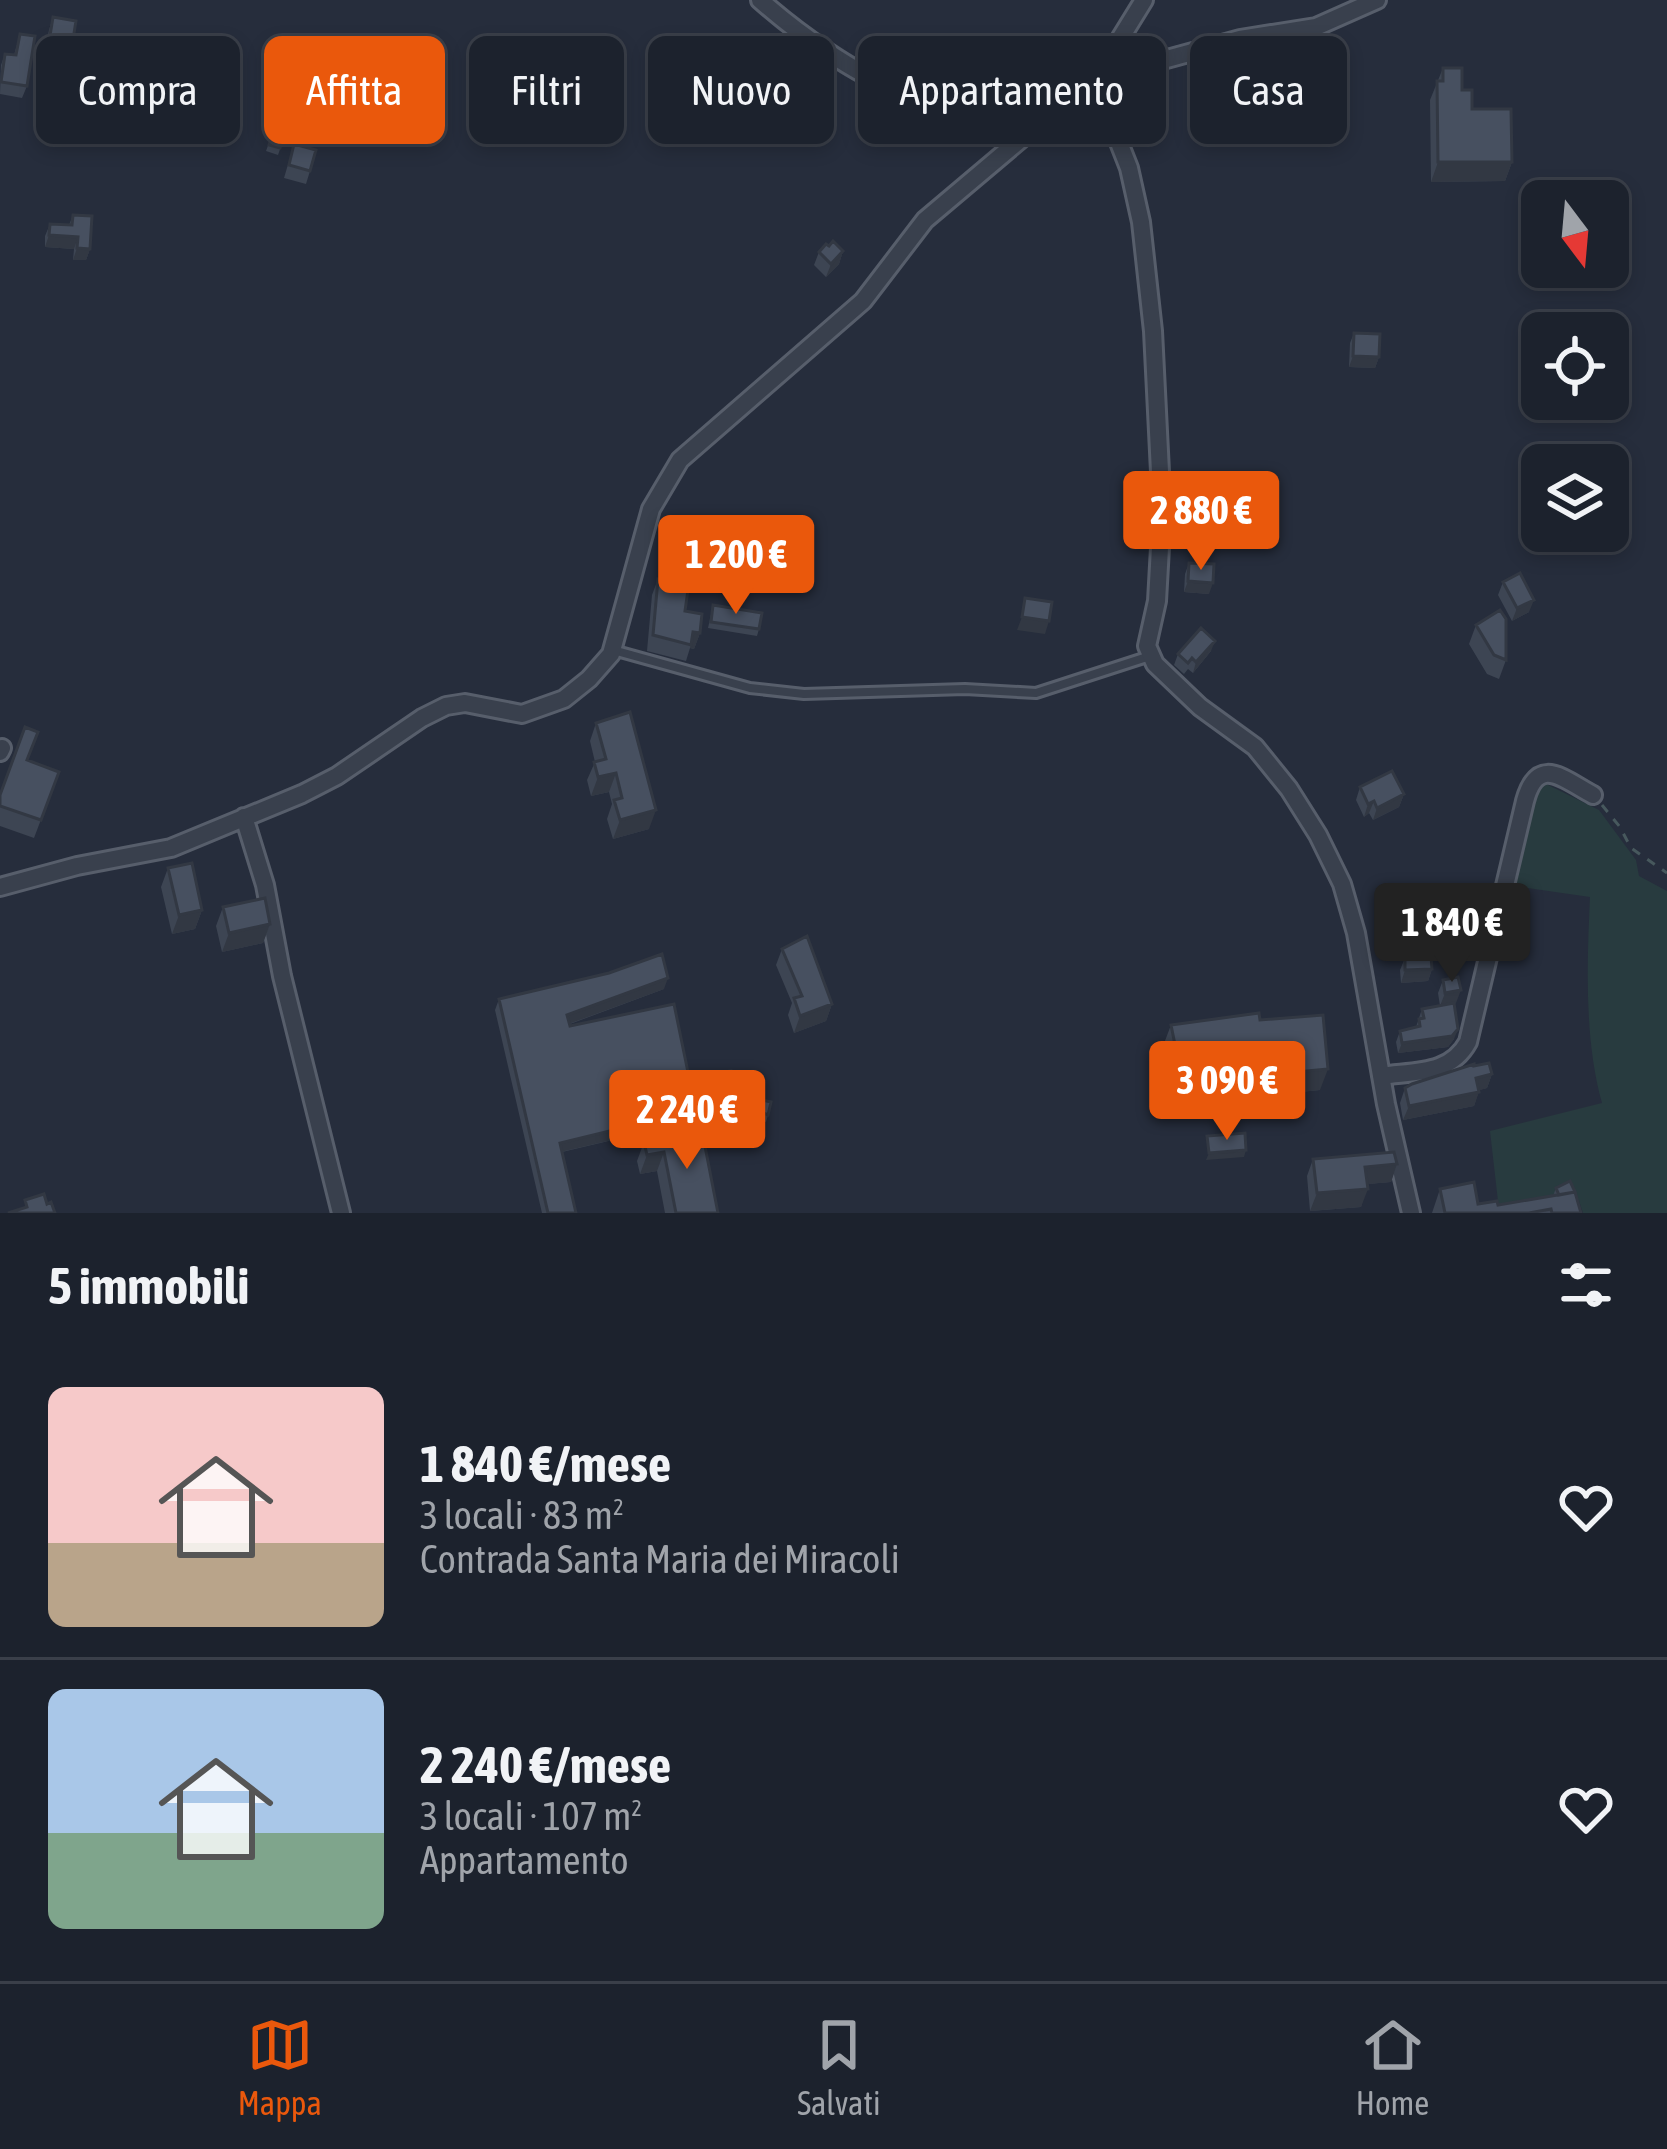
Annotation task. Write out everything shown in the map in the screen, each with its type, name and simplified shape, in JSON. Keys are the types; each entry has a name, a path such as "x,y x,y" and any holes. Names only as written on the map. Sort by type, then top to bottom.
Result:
{"street":[{"path":"760,0 858,71"},
{"path":"1121,36 1144,0"},
{"path":"1166,59 1240,39 1316,27 1377,0"},
{"path":"0,887 171,848 337,776 446,706 465,703 522,714 565,699 612,650 651,509 680,460 863,301 926,220 1015,144"},
{"path":"1120,144 1142,222 1153,331 1162,512 1157,601 1148,646 1156,664 1200,707 1256,747 1318,835 1342,884 1356,933 1411,1213"},
{"path":"1381,1076 1444,1066 1468,1042 1525,801 1536,776 1553,775 1592,795"},
{"path":"244,818 265,885 341,1213"}],"lane":[{"path":"612,650 750,688 804,694 965,689 1036,693 1152,656"}],"path":[{"path":"1592,795 1609,811 1631,848 1667,874"}],"green space":[{"path":"1546,784 1599,810 1636,860 1639,876 1667,891 1667,1213 1583,1213 1579,1201 1499,1210 1490,1131 1602,1103 1590,1027 1590,897 1500,884 1533,788"}],"building":[{"path":"53,17 76,21 74,36 50,36"},
{"path":"20,34 35,36 27,86 1,82 5,54 16,55"},
{"path":"1443,68 1462,68 1462,90 1472,90 1472,109 1511,109 1512,162 1438,162 1437,81 1443,81"},
{"path":"294,144 316,150 310,171 289,165"},
{"path":"73,215 92,216 90,249 77,248 78,237 49,235 50,224 72,225"},
{"path":"833,241 843,251 831,264 819,252"},
{"path":"1354,333 1380,334 1379,357 1353,356"},
{"path":"1189,563 1214,564 1213,583 1188,581"},
{"path":"1520,573 1534,600 1517,608 1503,582"},
{"path":"658,579 689,583 685,611 702,614 700,633 693,632 691,645 653,635"},
{"path":"1025,598 1052,602 1049,621 1022,617"},
{"path":"713,605 762,613 759,629 711,622"},
{"path":"1500,610 1506,619 1506,660 1494,655 1476,625"},
{"path":"1201,628 1215,641 1196,662 1192,658 1188,663 1178,654"},
{"path":"630,712 656,810 620,820 614,800 622,798 616,773 598,777 594,762 606,759 596,723"},
{"path":"25,727 38,732 27,760 59,772 41,820 0,806"},
{"path":"1392,771 1404,794 1377,808 1374,801 1368,804 1360,787"},
{"path":"192,863 202,910 179,915 168,868"},
{"path":"265,898 270,924 229,933 223,907"},
{"path":"807,936 832,1004 800,1016 794,998 802,996 782,949"},
{"path":"662,954 668,978 567,1015 570,1026 674,1004 689,1077 731,1071 735,1094 657,1109 659,1119 560,1143 576,1213 548,1213 499,999 609,973"},
{"path":"1431,956 1432,969 1405,970 1405,958"},
{"path":"1458,977 1461,990 1445,993 1443,980"},
{"path":"1454,1003 1458,1029 1452,1036 1402,1043 1400,1031 1420,1026 1422,1009"},
{"path":"1259,1013 1260,1020 1323,1015 1328,1069 1254,1076 1254,1083 1184,1089 1171,1025"},
{"path":"1489,1063 1492,1074 1476,1078 1479,1092 1409,1106 1405,1088 1412,1084"},
{"path":"757,1099 771,1102 768,1115 754,1109"},
{"path":"702,1131 718,1213 676,1213 664,1152 647,1155 644,1142"},
{"path":"1245,1133 1246,1150 1209,1153 1207,1136"},
{"path":"1394,1152 1397,1164 1365,1167 1368,1189 1317,1193 1313,1159"},
{"path":"1570,1181 1576,1194 1559,1195 1556,1188"},
{"path":"1474,1182 1478,1204 1575,1192 1581,1213 1552,1213 1551,1209 1445,1213 1440,1189"},
{"path":"44,1194 55,1213 8,1213 27,1207 25,1200"}]}
